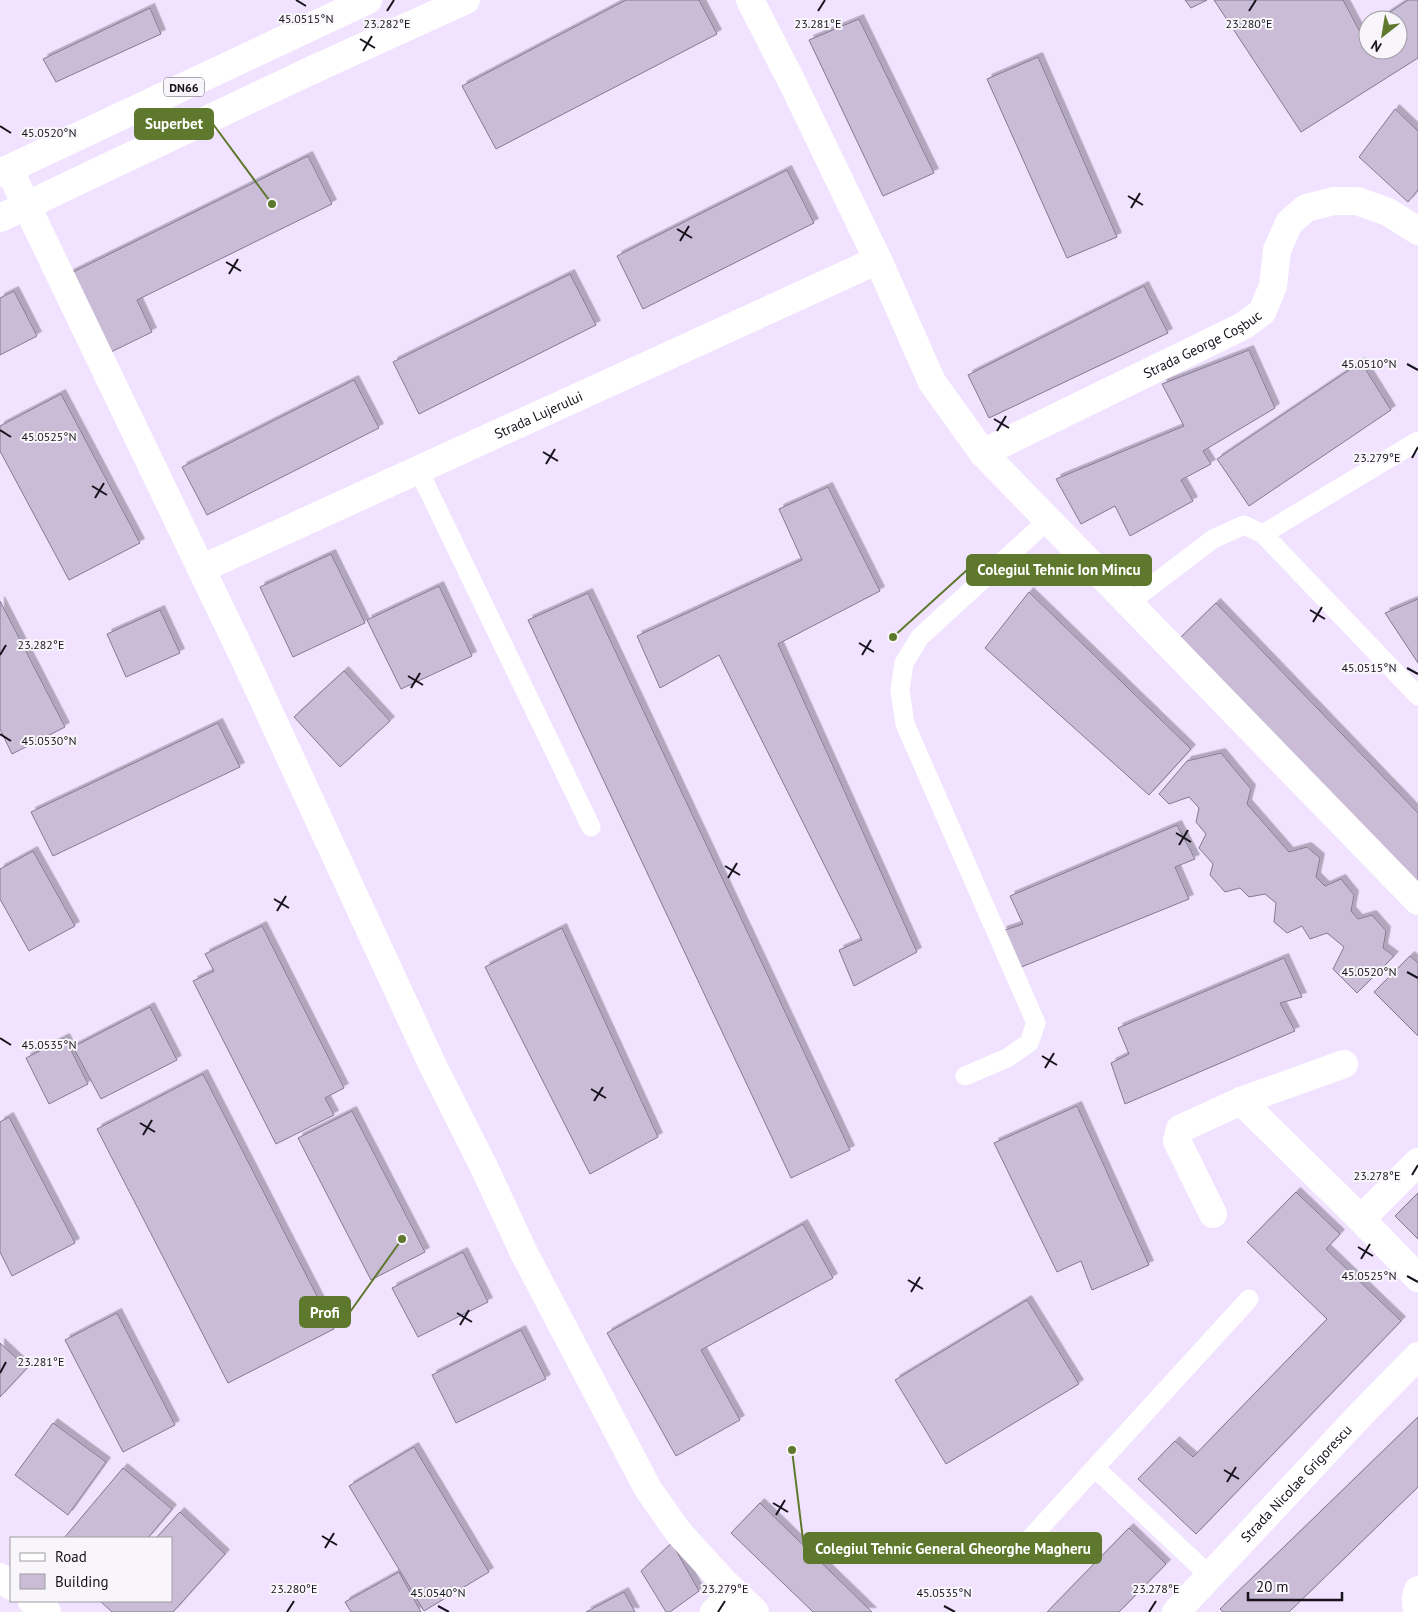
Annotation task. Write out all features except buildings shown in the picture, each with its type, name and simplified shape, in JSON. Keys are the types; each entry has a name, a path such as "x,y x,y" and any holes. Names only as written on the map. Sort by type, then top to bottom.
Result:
{"street":[{"name":"DN66","path":"4,171 368,0"},
{"path":"0,218 310,71 466,0"},
{"path":"750,0 796,90 878,260 932,382 983,453 1418,901"},
{"path":"4,171 27,206 253,676 433,1066 483,1165 524,1253 648,1489 679,1533 755,1612"},
{"name":"Strada George Coșbuc","path":"983,453 1243,326 1262,312 1273,286 1276,250 1289,223 1306,208 1334,201 1358,201 1388,212 1418,231"},
{"name":"Strada Lujerului","path":"201,569 878,260"},
{"path":"1214,1214 1178,1141 1180,1129 1241,1102 1344,1064"},
{"path":"1241,1102 1361,1219 1418,1278"},
{"path":"1361,1219 1418,1162"},
{"name":"Strada Nicolae Grigorescu","path":"1177,1612 1363,1412 1418,1356"},
{"path":"0,1577 10,1585"},
{"path":"1418,1590 1415,1596 1418,1609"},
{"path":"714,1612 734,1592"},
{"path":"33,1602 46,1612"}],"lane":[{"path":"1263,534 1418,441"},
{"path":"419,471 591,827"},
{"path":"965,1076 1007,1058 1029,1043 1036,1023 905,724 900,690 904,663 920,637 1048,520"},
{"path":"1129,603 1214,539 1244,525 1263,534 1418,696"},
{"path":"1016,1554 1249,1299"},
{"path":"1095,1468 1210,1576"}],"place":[{"name":"Superbet","path":"272,204"},
{"name":"Colegiul Tehnic Ion Mincu","path":"893,637"},
{"name":"Profi","path":"402,1239"},
{"name":"Colegiul Tehnic General Gheorghe Magheru","path":"792,1450"}]}
